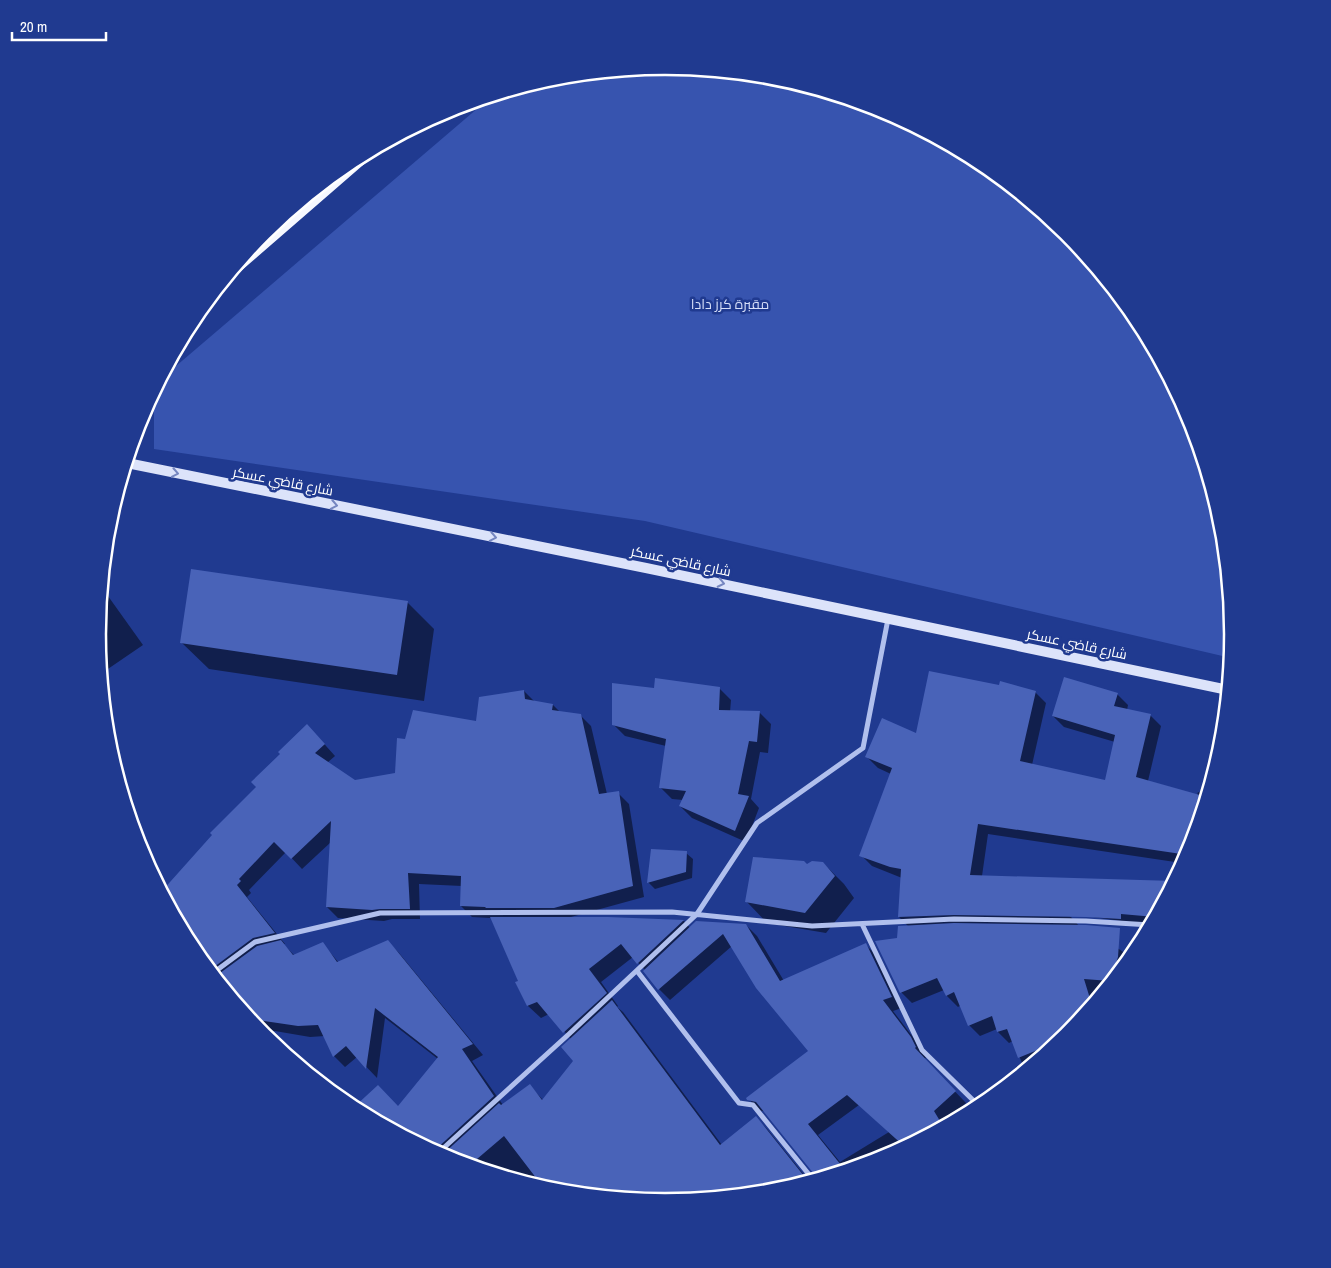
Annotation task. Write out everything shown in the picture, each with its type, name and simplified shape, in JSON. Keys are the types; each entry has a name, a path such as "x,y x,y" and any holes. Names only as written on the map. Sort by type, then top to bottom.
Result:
{"main road":[{"path":"289,221 307,206"},
{"name":"شارع قاضي عسكر","path":"133,464 646,568 1222,689"}],"street":[{"path":"445,1147 697,914 758,823 862,748 888,618"},
{"path":"218,969 254,942 380,913 672,912 812,926 954,919 1086,921 1143,925"},
{"path":"862,924 922,1050 973,1101"},
{"path":"637,971 739,1103 753,1105 809,1174"}],"green space":[{"name":"مقبرة كرز دادا","path":"629,76 702,76 775,86 810,94 845,105 913,133 976,169 1034,214 1061,239 1086,265 1109,294 1150,355 1182,420 1195,454 1214,525 1220,561 1223,597 1223,656 645,521 154,449 154,409 174,368 478,108 521,94 556,86"}],"building":[{"path":"191,569 408,601 397,675 180,643"},
{"path":"929,671 999,685 1000,681 1036,691 1020,761 1105,780 1115,735 1052,716 1064,677 1118,693 1114,706 1151,714 1136,777 1200,795 1179,854 978,824 970,875 1167,881 1148,916 1121,914 1121,919 954,915 898,917 901,869 859,856 892,768 865,757 882,718 916,733"},
{"path":"655,678 720,687 719,710 760,711 757,742 749,741 738,794 749,796 735,831 679,806 686,791 659,788 666,739 612,725 612,683 654,688"},
{"path":"524,690 525,699 553,704 552,710 581,714 599,794 619,791 633,886 554,908 486,908 460,906 461,876 408,873 410,909 372,910 326,907 331,821 291,859 274,842 239,879 241,881 237,885 275,933 253,938 216,966 181,914 167,886 212,835 210,833 256,787 251,782 280,754 278,752 307,724 325,744 315,753 355,780 395,773 397,738 405,739 413,710 476,721 479,697"},
{"path":"651,849 687,851 686,872 647,883"},
{"path":"753,857 804,861 807,864 812,861 823,862 835,876 805,913 745,902"},
{"path":"490,917 608,917 684,920 637,964 621,944 589,969 607,993 563,1033 537,1002 527,1006 515,982 518,981"},
{"path":"696,921 746,924 780,981 866,943 892,997 883,1000 911,1037 915,1048 956,1091 934,1111 940,1121 899,1141 847,1095 808,1124 841,1164 813,1173 756,1102 746,1098 808,1051 756,988 723,934 658,990 643,971"},
{"path":"954,923 1086,925 1120,928 1118,957 1115,965 1104,981 1084,979 1090,998 1061,1029 1039,1049 1018,1058 1007,1029 997,1032 992,1016 968,1026 954,992 946,996 937,978 900,993 875,941 897,938 898,926"},
{"path":"281,940 293,955 323,942 337,962 388,940 473,1044 462,1049 494,1096 441,1145 386,1118 360,1102 378,1085 398,1106 438,1057 375,1008 366,1069 346,1046 333,1057 318,1025 298,1026 262,1021 221,972 257,946"},
{"path":"612,1000 720,1145 756,1116 804,1175 775,1182 702,1192 629,1192 593,1188 536,1177 504,1136 477,1159 449,1149 499,1103 501,1105 530,1084 542,1100 573,1061 561,1047"}]}
